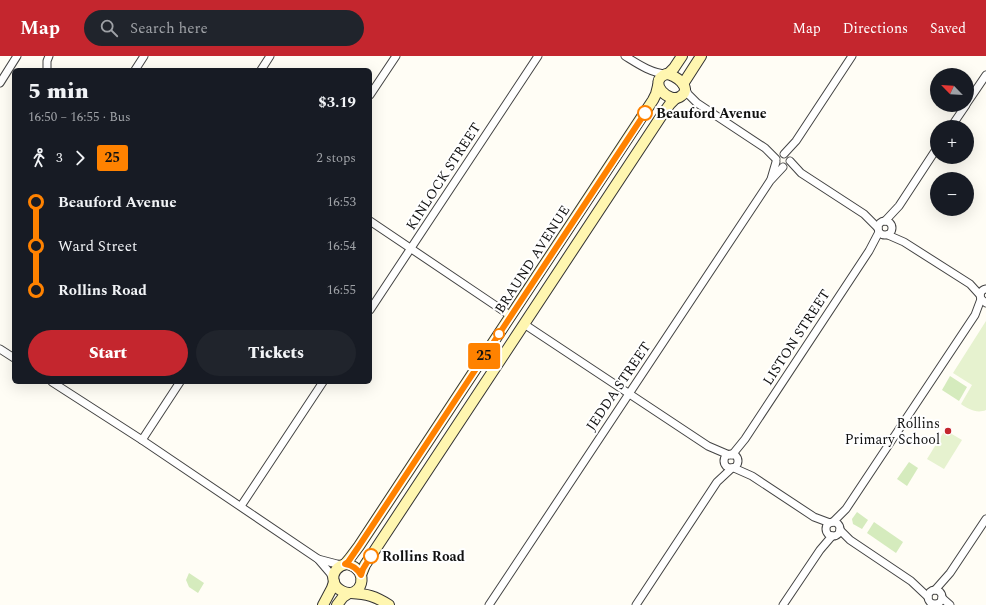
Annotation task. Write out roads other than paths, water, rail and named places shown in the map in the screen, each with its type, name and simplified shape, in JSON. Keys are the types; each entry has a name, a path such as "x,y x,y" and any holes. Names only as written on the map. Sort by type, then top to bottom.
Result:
{"street":[{"path":"0,83 17,56"},
{"path":"138,68 144,56"},
{"path":"261,68 270,56"},
{"path":"372,92 396,56"},
{"name":"KINLOCK STREET","path":"372,307 538,56"},
{"path":"625,56 642,67 655,79 659,88 665,94 670,97 684,99 697,104 864,214 888,224 904,242"},
{"path":"658,85 660,78 667,74 682,56"},
{"path":"677,98 684,94 684,85 701,56"},
{"name":"JEDDA STREET","path":"489,605 852,56"},
{"path":"642,67 657,73 675,77 684,85 688,94 697,104"},
{"path":"974,92 986,75"},
{"name":"BRAUND AVENUE","path":"344,565 363,540 653,100 658,85"},
{"name":"BRAUND AVENUE","path":"361,576 365,565 668,106 677,98"},
{"path":"888,224 930,159"},
{"path":"783,605 975,315 984,297 970,284 904,242 882,233 864,214"},
{"path":"372,222 708,446 734,457 752,476"},
{"path":"882,233 879,224 888,224"},
{"path":"882,233 891,232 888,224"},
{"name":"LISTON STREET","path":"734,457 869,250 882,233"},
{"path":"0,349 12,357"},
{"path":"57,384 318,558 337,564 351,565 357,569 365,583 378,598 389,605"},
{"path":"142,440 179,384"},
{"path":"241,506 322,384"},
{"path":"708,446 727,467 752,476 850,540 935,599 950,605"},
{"path":"636,605 717,482 725,458 734,457"},
{"path":"717,482 737,465 734,457"},
{"path":"935,599 950,573 986,519"},
{"path":"318,558 330,573 340,590 378,598"},
{"path":"323,605 332,588 336,570 344,565"},
{"path":"337,605 344,597 355,591 360,586 362,581 361,576"}],"place":[{"name":"Beauford Avenue","path":"645,113"},
{"name":"Rollins Primary School","path":"948,431"},
{"name":"Rollins Road","path":"371,556"}]}
